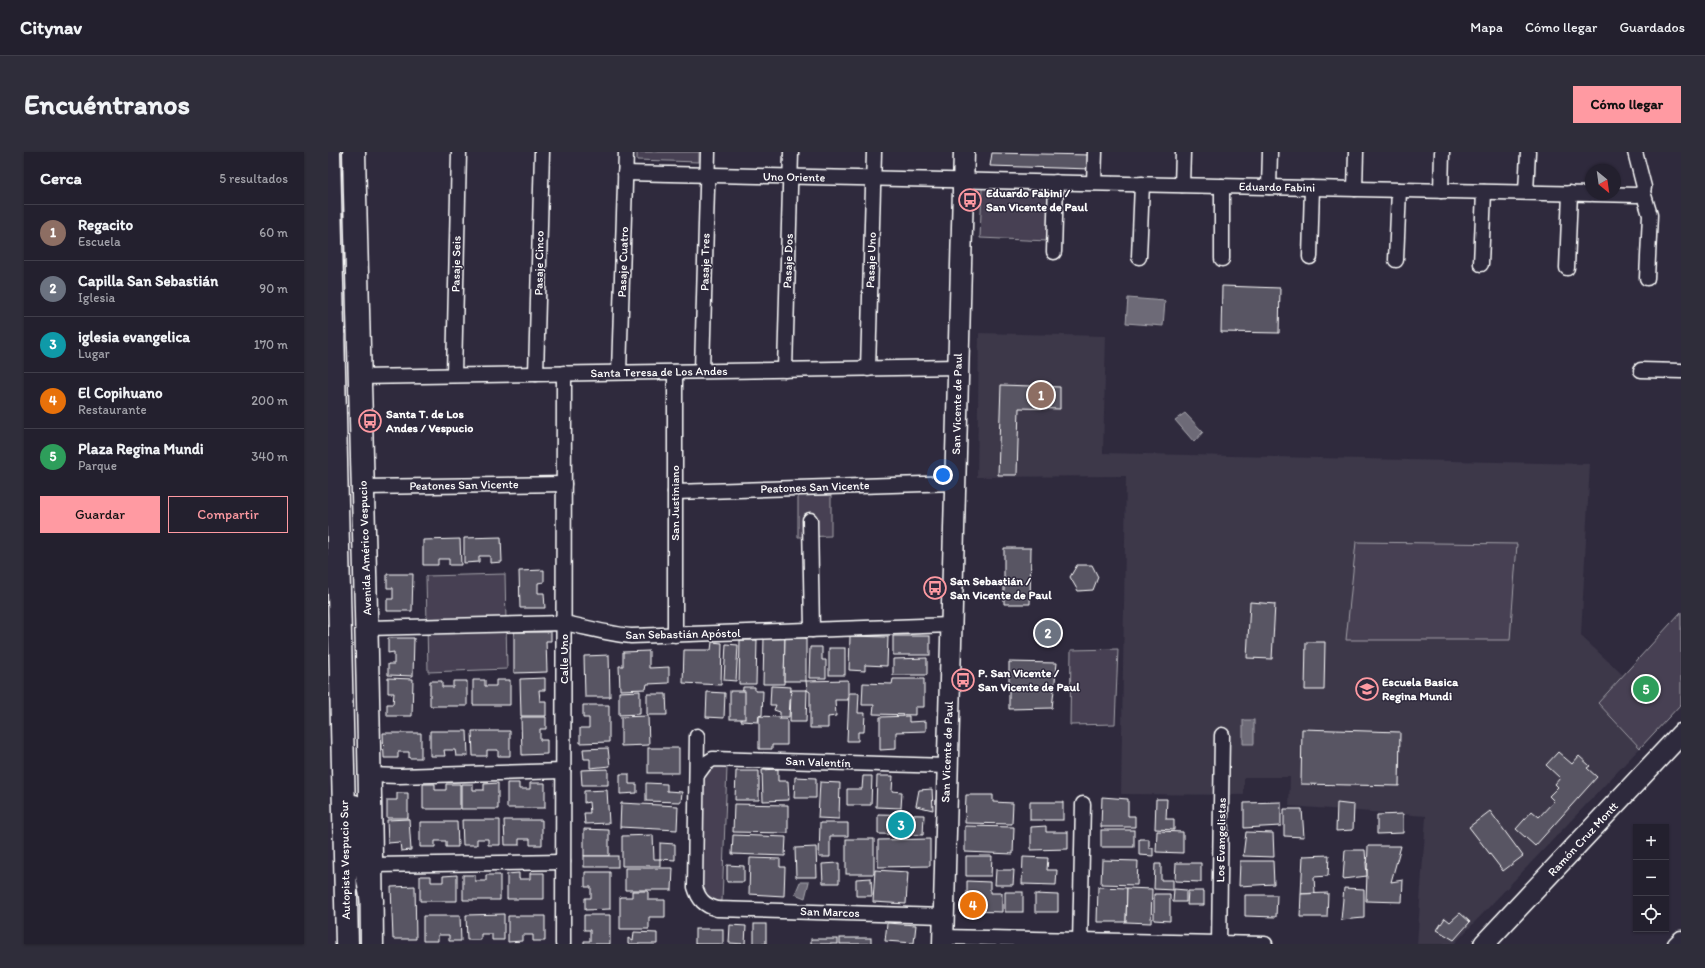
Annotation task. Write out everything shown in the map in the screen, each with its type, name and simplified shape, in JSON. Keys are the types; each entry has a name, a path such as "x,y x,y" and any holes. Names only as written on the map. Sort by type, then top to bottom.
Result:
{"main road":[{"name":"Autopista Vespucio Sur","path":"329,152 346,944"},
{"name":"Avenida Américo Vespucio","path":"354,152 359,376 368,628 373,865 372,944"},
{"path":"342,744 372,901"}],"street":[{"name":"Pasaje Seis","path":"454,375 459,152"},
{"name":"Pasaje Cinco","path":"536,374 542,152"},
{"name":"Pasaje Cuatro","path":"619,372 626,152"},
{"name":"Pasaje Tres","path":"702,371 708,152"},
{"name":"Pasaje Dos","path":"785,370 791,152"},
{"name":"Pasaje Uno","path":"868,368 874,152"},
{"name":"San Vicente de Paul","path":"943,940 946,766 964,152"},
{"path":"1094,183 1095,152"},
{"path":"1182,185 1183,152"},
{"path":"1269,187 1270,152"},
{"path":"1355,189 1356,152"},
{"path":"1441,191 1442,152"},
{"path":"1526,192 1528,152"},
{"path":"1635,152 1644,187 1643,192 1649,206 1650,215 1648,278"},
{"name":"Uno Oriente","path":"626,173 963,180"},
{"name":"Eduardo Fabini","path":"963,180 1585,194"},
{"path":"1054,252 1056,182"},
{"path":"1139,257 1142,184"},
{"path":"1222,186 1222,259"},
{"path":"1310,257 1312,188"},
{"path":"1396,260 1399,190"},
{"path":"1482,264 1484,192"},
{"name":"Eduardo Fabini","path":"1621,195 1637,195 1643,192"},
{"path":"1567,268 1570,194"},
{"name":"Santa Teresa de Los Andes","path":"359,376 958,367"},
{"path":"1641,370 1681,371"},
{"name":"San Justiniano","path":"675,372 675,634"},
{"name":"Calle Uno","path":"563,944 564,373"},
{"name":"Peatones San Vicente","path":"675,492 955,483"},
{"name":"Peatones San Vicente","path":"364,487 564,484"},
{"path":"810,520 812,630"},
{"name":"San Sebastián Apóstol","path":"368,628 564,623 583,626 615,635 631,636 951,625"},
{"name":"Ramón Cruz Montt","path":"1484,944 1681,734"},
{"name":"Los Evangelistas","path":"1219,944 1222,735"},
{"path":"697,736 697,775"},
{"name":"San Valentín","path":"697,775 704,764 713,759 946,766"},
{"path":"370,774 399,776 563,771"},
{"name":"San Marcos","path":"697,775 695,887 701,901 708,906 717,909 943,916"},
{"path":"1080,942 1083,804"},
{"path":"373,865 563,862"},
{"path":"1675,944 1681,938"},
{"path":"943,940 1265,944"}],"shaded area":[{"path":"637,152 699,152 699,162 637,160"},
{"path":"982,188 1050,190 1048,241 980,238"},
{"path":"1128,298 1165,301 1163,326 1126,323"},
{"name":"Escuela Basica Regina Mundi","path":"979,333 1106,336 1103,453 1590,464 1581,636 1623,675 1598,703 1640,748 1454,944 1417,944 1426,816 1289,806 1290,777 1244,777 1244,795 1121,794 1126,476 977,477"},
{"path":"1185,413 1203,432 1194,442 1175,420"},
{"path":"831,495 831,536 798,537 798,496"},
{"path":"1356,542 1517,544 1510,640 1346,640"},
{"path":"505,574 507,669 428,672 426,576"},
{"path":"1681,612 1681,704 1640,748 1598,703"},
{"path":"1118,649 1115,724 1070,725 1071,650"},
{"path":"1243,720 1254,720 1254,744 1243,744"},
{"path":"710,767 727,767 722,901 710,900 700,895 702,773"},
{"path":"800,882 809,882 805,898 795,894"}],"building":[{"path":"992,153 1091,155 1091,169 990,166"},
{"path":"1222,286 1280,288 1279,333 1221,332"},
{"path":"1001,385 1060,387 1060,409 1019,408 1017,475 998,475"},
{"path":"501,537 502,562 490,563 490,556 479,556 479,562 464,563 464,538"},
{"path":"460,539 461,565 449,565 449,559 438,559 438,565 423,565 423,540"},
{"path":"1004,548 1031,548 1030,604 1004,604"},
{"path":"1077,565 1092,565 1098,577 1093,590 1078,591 1070,577"},
{"path":"544,570 544,582 538,583 538,593 544,593 545,608 520,608 519,571"},
{"path":"387,574 413,574 412,611 387,611 387,599 393,599 393,588 387,588"},
{"path":"1250,602 1275,604 1272,659 1247,658"},
{"path":"514,632 551,632 551,641 546,641 547,672 514,673"},
{"path":"850,636 888,637 887,666 865,665 865,671 849,670"},
{"path":"893,636 930,636 930,655 893,655"},
{"path":"764,637 785,638 784,684 763,684"},
{"path":"388,638 414,638 413,676 388,675 388,664 394,664 394,652 388,653"},
{"path":"785,638 806,638 806,681 784,681"},
{"path":"740,640 757,640 756,684 739,684"},
{"path":"712,642 722,643 721,685 683,683 684,650 711,650"},
{"path":"1306,642 1325,642 1324,690 1305,690"},
{"path":"726,644 738,645 736,681 724,680"},
{"path":"810,647 822,647 822,660 826,660 826,678 809,678"},
{"path":"829,648 845,648 845,675 829,675"},
{"path":"649,651 649,668 669,667 669,683 647,684 646,689 620,690 619,666 623,666 623,652"},
{"path":"609,655 610,697 585,697 584,656"},
{"path":"927,658 927,675 893,675 893,659"},
{"path":"1009,662 1057,663 1052,708 1009,709"},
{"path":"388,678 413,679 412,716 387,716 387,704 393,704 394,693 388,693"},
{"path":"545,678 545,690 539,690 540,701 546,701 546,716 521,716 520,679"},
{"path":"893,679 924,679 924,707 915,707 915,715 873,714 874,705 862,705 863,683 892,684"},
{"path":"473,680 485,680 485,686 496,686 496,680 510,680 510,705 473,705"},
{"path":"848,680 848,700 835,700 836,716 828,717 828,728 810,728 810,692 807,690 806,681"},
{"path":"430,681 442,681 442,687 453,687 453,681 467,681 467,706 430,706"},
{"path":"771,686 791,687 789,717 780,717 780,712 774,710 776,705 770,705"},
{"path":"743,687 755,687 755,691 763,691 762,715 759,716 758,722 741,721"},
{"path":"791,690 807,690 806,722 790,722"},
{"path":"640,691 640,714 619,715 619,692"},
{"path":"730,691 745,691 745,719 730,719"},
{"path":"707,692 725,693 724,718 706,717"},
{"path":"849,693 859,693 858,713 865,713 864,732 858,732 858,741 847,741"},
{"path":"647,694 666,694 667,715 647,715"},
{"path":"583,705 609,705 609,742 580,743 580,728 589,728 589,718 583,718"},
{"path":"648,716 649,745 621,746 621,717"},
{"path":"759,716 780,717 779,719 787,719 787,745 772,745 772,749 759,749"},
{"path":"909,716 909,722 926,721 926,731 896,732 896,749 880,750 880,717"},
{"path":"521,717 546,717 546,729 540,729 540,740 547,740 547,754 522,755"},
{"path":"1302,729 1400,732 1399,786 1301,784"},
{"path":"430,731 467,731 468,756 456,756 455,750 444,750 445,756 430,756"},
{"path":"472,731 510,731 510,756 498,756 498,750 487,750 487,756 473,756"},
{"path":"383,733 421,733 421,758 409,758 409,752 398,752 398,758 384,758"},
{"path":"608,748 610,766 590,768 590,759 584,759 583,749"},
{"path":"648,748 679,748 679,773 648,773"},
{"path":"1558,752 1572,764 1579,756 1590,766 1587,768 1597,777 1535,846 1516,829 1532,811 1539,817 1554,801 1549,796 1558,787 1555,784 1560,778 1546,765"},
{"path":"608,769 608,785 582,785 581,770"},
{"path":"778,769 778,781 788,781 789,800 763,801 762,770"},
{"path":"736,771 759,771 759,800 735,800"},
{"path":"620,774 629,774 629,784 637,784 637,793 620,794"},
{"path":"863,776 872,776 871,805 847,805 847,789 862,789"},
{"path":"877,776 893,776 892,791 902,792 901,808 876,807"},
{"path":"795,777 816,778 816,798 794,798"},
{"path":"820,782 840,783 839,819 818,818"},
{"path":"498,783 498,809 461,809 461,784 473,784 473,790 484,790 484,784"},
{"path":"507,783 519,783 519,789 530,789 530,783 545,783 545,808 507,808"},
{"path":"646,783 667,784 667,791 682,792 681,802 646,801"},
{"path":"423,784 435,784 435,790 446,790 446,784 460,784 460,809 423,809"},
{"path":"932,789 933,810 916,806 919,790"},
{"path":"607,790 609,823 585,824 584,813 590,813 589,802 584,803 584,791"},
{"path":"397,793 408,793 408,818 387,818 387,800 397,800"},
{"path":"966,795 993,795 993,802 1013,803 1012,824 965,823"},
{"path":"1102,797 1128,799 1128,816 1135,816 1135,827 1101,827"},
{"path":"1156,799 1167,799 1166,819 1174,819 1174,830 1155,829"},
{"path":"1030,802 1063,802 1063,820 1030,820"},
{"path":"1281,802 1281,826 1244,828 1244,803"},
{"path":"621,803 678,806 677,830 620,827"},
{"path":"1337,803 1354,805 1353,830 1336,831"},
{"path":"734,804 788,805 788,833 733,832"},
{"path":"1284,809 1302,809 1304,837 1284,836"},
{"path":"1490,811 1523,856 1503,871 1469,827"},
{"path":"878,814 924,815 923,835 878,834"},
{"path":"1403,814 1403,833 1377,834 1377,815"},
{"path":"409,819 411,850 401,851 400,842 388,843 387,820"},
{"path":"462,820 500,820 500,845 488,845 488,839 477,839 477,845 463,845"},
{"path":"504,820 542,820 542,845 530,845 530,839 519,839 519,845 505,845"},
{"path":"420,822 457,822 458,847 446,847 446,841 435,841 435,847 420,847"},
{"path":"820,823 848,823 848,836 830,836 830,857 819,857"},
{"path":"965,826 1014,827 1013,854 965,852"},
{"path":"1046,826 1046,832 1068,832 1068,849 1031,850 1031,827"},
{"path":"584,829 609,830 609,856 584,856"},
{"path":"1101,830 1134,830 1134,847 1101,847"},
{"path":"1157,831 1183,832 1183,853 1156,852"},
{"path":"1246,832 1273,833 1274,857 1243,856"},
{"path":"653,835 654,859 660,859 660,866 622,866 622,836"},
{"path":"733,835 786,837 785,856 732,854"},
{"path":"846,839 874,839 874,874 846,874"},
{"path":"930,839 930,866 878,867 878,840"},
{"path":"1139,839 1149,839 1149,848 1153,848 1153,856 1139,855"},
{"path":"660,843 675,844 675,860 660,859"},
{"path":"1368,846 1401,846 1391,882 1403,880 1402,902 1366,901"},
{"path":"816,847 817,877 796,877 795,848"},
{"path":"1345,850 1365,850 1367,876 1343,879"},
{"path":"1329,855 1328,876 1314,877 1315,893 1301,894 1303,856"},
{"path":"584,856 618,856 618,867 584,867"},
{"path":"966,856 992,856 991,876 966,876"},
{"path":"1023,857 1048,858 1047,870 1057,870 1056,885 1022,884"},
{"path":"750,858 780,859 780,867 785,867 784,896 749,894"},
{"path":"1102,860 1138,861 1137,885 1101,884"},
{"path":"1240,861 1273,861 1274,884 1239,886"},
{"path":"839,863 839,883 823,883 822,864"},
{"path":"1176,863 1201,863 1201,882 1175,881"},
{"path":"1155,864 1161,864 1161,880 1173,880 1173,890 1154,889"},
{"path":"727,865 744,866 744,882 727,882"},
{"path":"625,868 673,868 672,890 625,890"},
{"path":"875,870 908,872 906,904 873,902"},
{"path":"996,870 1014,870 1013,885 995,885"},
{"path":"585,872 610,872 610,909 585,910 585,898 591,898 591,887 585,887"},
{"path":"519,873 519,879 530,879 530,873 544,873 544,899 507,899 507,874"},
{"path":"457,875 457,901 420,901 420,876 431,876 431,882 443,882 443,876"},
{"path":"463,875 475,875 475,881 486,881 486,875 500,875 500,900 463,900"},
{"path":"871,878 872,896 856,896 856,879"},
{"path":"967,881 990,882 990,893 1002,893 1002,912 967,911"},
{"path":"415,886 416,939 393,939 391,887"},
{"path":"1098,887 1127,888 1126,922 1097,922"},
{"path":"1127,888 1152,889 1151,923 1126,922"},
{"path":"1344,888 1364,889 1364,918 1341,920"},
{"path":"1174,889 1186,890 1186,902 1173,902"},
{"path":"632,891 648,891 648,900 665,900 665,917 649,917 649,929 620,929 620,897 632,897"},
{"path":"1188,891 1204,891 1204,905 1187,905"},
{"path":"1005,892 1023,892 1023,912 1005,912"},
{"path":"1328,893 1327,917 1300,917 1301,894"},
{"path":"1035,894 1058,895 1058,912 1035,912"},
{"path":"1154,894 1170,894 1170,921 1154,920"},
{"path":"1245,895 1277,895 1276,917 1245,916"},
{"path":"1460,913 1470,922 1454,940 1437,930 1445,918 1450,922"},
{"path":"504,914 504,940 492,940 492,934 481,934 481,940 467,940 466,915"},
{"path":"584,915 610,915 610,944 584,944 584,941 590,941 590,930 584,930"},
{"path":"423,916 460,916 461,941 449,941 449,935 438,935 438,941 423,941"},
{"path":"508,916 545,916 545,941 533,941 533,935 522,935 522,941 508,942"},
{"path":"887,923 916,925 914,943 885,941"},
{"path":"754,924 766,924 766,944 754,944"},
{"path":"730,925 746,926 745,944 729,943"},
{"path":"695,929 723,929 723,944 695,944"},
{"path":"634,932 657,933 657,944 628,944 628,938 633,941"},
{"path":"840,938 871,938 871,944 840,944"},
{"path":"811,939 838,939 838,944 811,944"}],"place":[{"name":"Eduardo Fabini / San Vicente de Paul","path":"970,200"},
{"name":"Regacito","path":"1041,395"},
{"name":"Santa T. de Los Andes / Vespucio","path":"370,421"},
{"name":"San Sebastián / San Vicente de Paul","path":"935,588"},
{"name":"Capilla San Sebastián","path":"1048,633"},
{"name":"P. San Vicente / San Vicente de Paul","path":"963,680"},
{"name":"Escuela Basica Regina Mundi","path":"1367,689"},
{"name":"Plaza Regina Mundi","path":"1646,689"},
{"name":"iglesia evangelica","path":"901,825"},
{"name":"El Copihuano","path":"973,905"}]}
